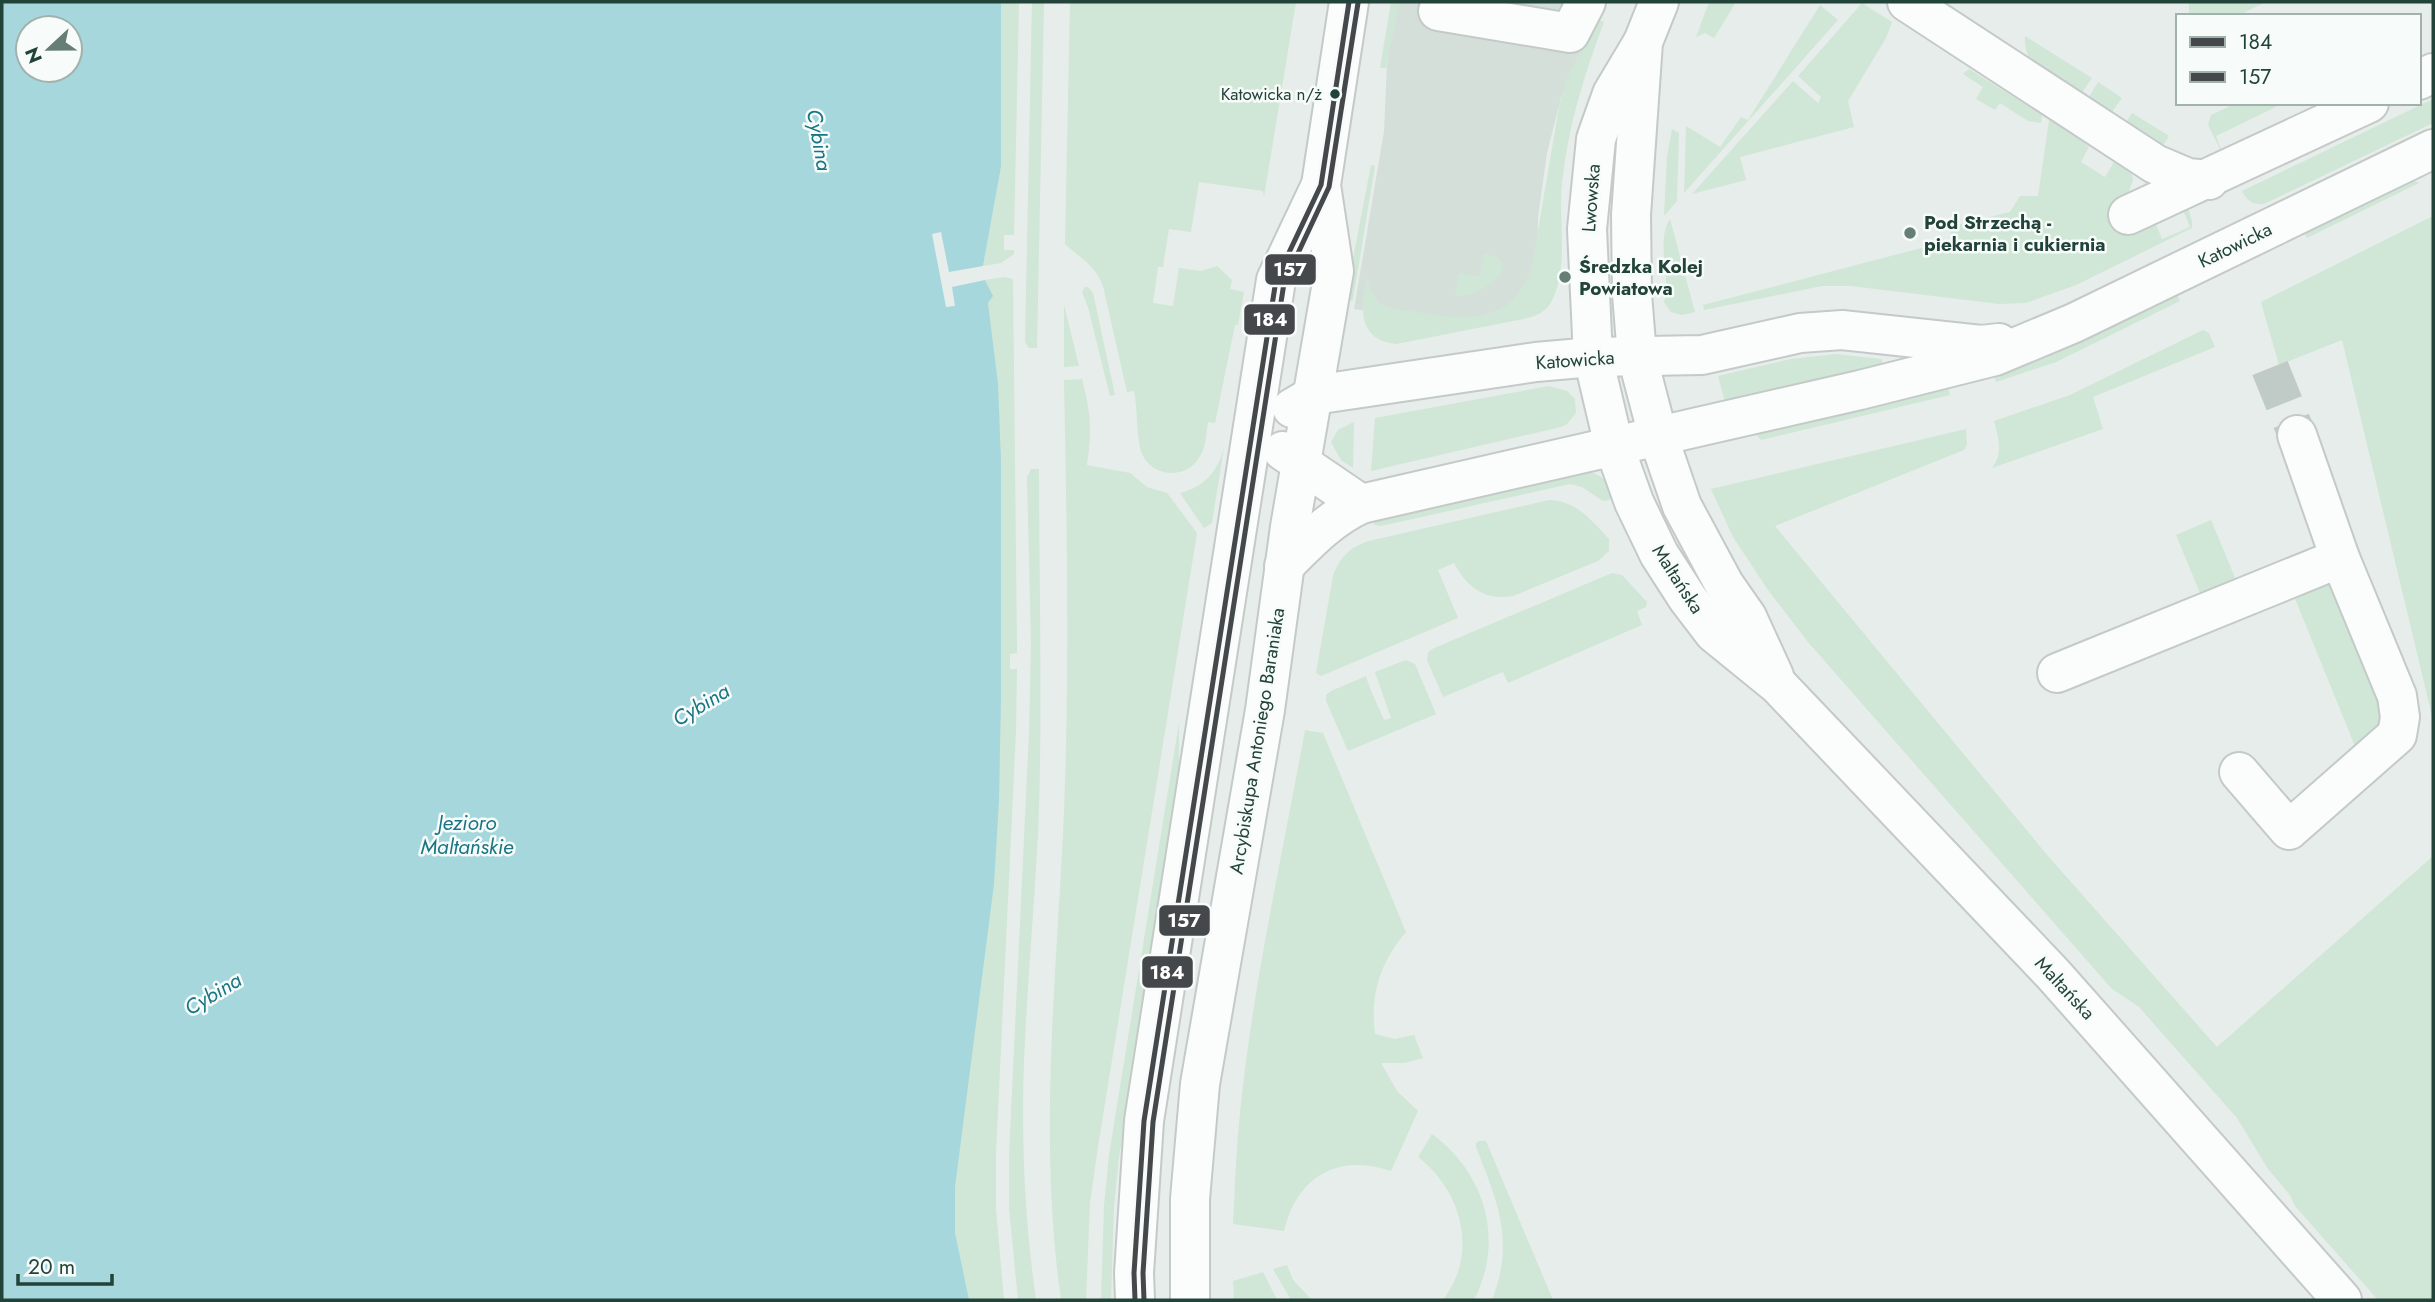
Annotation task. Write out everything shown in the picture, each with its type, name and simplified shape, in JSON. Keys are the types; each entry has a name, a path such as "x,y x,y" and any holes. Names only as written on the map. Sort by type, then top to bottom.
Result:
{"street":[{"name":"Arcybiskupa Antoniego Baraniaka","path":"1135,1300 1134,1273 1144,1121 1276,280 1321,185 1349,2"},
{"name":"Lwowska","path":"1614,446 1593,357 1587,229 1596,139 1612,94 1643,42 1658,2"},
{"path":"1907,2 2155,164 2188,178 2208,180"},
{"path":"1438,11 1570,33 1588,5"},
{"name":"Lwowska","path":"1643,42 1630,221 1632,308 1637,356 1658,436"},
{"path":"2128,215 2365,105"},
{"name":"Katowicka","path":"1284,566 1324,526 1361,505 1860,390 1995,356 2036,340 2433,149"},
{"name":"Arcybiskupa Antoniego Baraniaka","path":"1191,1300 1190,1199 1200,1084 1265,710 1284,566 1334,271 1321,185"},
{"name":"Katowicka","path":"1254,429 1314,396 1536,362 1593,357 1702,355 1800,333 1842,330 1981,345 2036,340"},
{"path":"1254,429 1302,466 1361,505"},
{"path":"2239,772 2289,830 2397,735 2400,717 2397,696 2340,558 2297,435"},
{"name":"Maltańska","path":"1658,436 1682,506 1724,584 1747,617 1778,685"},
{"name":"Maltańska","path":"1614,446 1634,502 1654,543 1688,600 1714,633 1778,685 2053,974 2342,1300"},
{"path":"2057,673 2340,558"}],"shaded area":[{"path":"1396,2 1605,2 1561,98 1547,153 1538,217 1537,279 1505,308 1458,325 1354,309 1384,131 1387,65"}],"green space":[{"path":"1001,2 1019,2 1014,235 1004,235 1004,250 1014,250 1014,254 1001,263 983,266 1001,167"},
{"path":"1032,2 1044,2 1037,348 1029,348 1025,342"},
{"path":"1070,2 1296,2 1264,197 1263,191 1199,182 1191,232 1169,229 1163,267 1158,267 1153,303 1173,306 1179,268 1201,271 1217,266 1232,280 1230,289 1244,292 1215,423 1208,422 1204,446 1198,459 1185,470 1178,472 1170,473 1154,468 1143,456 1139,443 1134,391 1127,392 1103,286 1091,267 1065,244"},
{"path":"1391,2 1400,2 1386,68 1380,68"},
{"path":"1709,2 1736,2 1714,38 1705,33 1696,37"},
{"path":"2266,2 2241,14 2189,14 2189,3"},
{"path":"1862,3 1892,22 1886,38 1848,101 1854,127 1740,157 1746,180 1692,194 1793,81 1818,103 1821,97 1798,76"},
{"path":"1820,5 1838,20 1684,193 1686,126 1720,147 1741,117 1748,120"},
{"path":"1596,19 1604,22 1584,81 1568,142 1561,197 1562,261 1556,291 1548,307 1528,318 1396,344 1374,336 1364,320 1363,299 1368,277 1369,287 1380,304 1446,316 1491,313 1504,307 1515,297 1532,266 1559,107 1568,76"},
{"path":"2025,36 2092,78 2079,97 2051,80 2035,66 2029,58"},
{"path":"1969,69 2042,115 2041,123 2028,121 2000,103 1995,110 1976,99 1983,87 1963,74"},
{"path":"2098,82 2122,98 2109,116 2086,102"},
{"path":"2433,99 2433,123 2264,204 2250,201 2242,191 2421,105"},
{"path":"2233,105 2280,105 2216,136 2224,157 2208,125 2211,115"},
{"path":"2051,107 2085,129 2086,145 2089,147 2081,162 2105,177 2114,162 2130,164 2133,180 2128,194 2155,222 2162,239 2190,227 2183,210 2188,208 2192,228 2076,285 2026,303 1999,304 1851,286 1822,286 1704,310 1703,305 1952,240 1949,227 2010,212 2020,196 2038,196"},
{"path":"2132,113 2169,136 2161,149 2124,126"},
{"path":"1672,129 1679,133 1677,201 1664,216 1667,157"},
{"path":"1371,165 1375,166 1353,300 1347,301 1350,274"},
{"path":"2412,180 2419,183 2307,238 2302,228"},
{"path":"2433,216 2433,720 2342,340 2279,365 2261,302"},
{"path":"1670,219 1695,312 1682,315 1671,312 1664,302 1664,238"},
{"path":"1484,254 1496,257 1502,263 1498,277 1479,291 1455,296 1459,273 1480,276"},
{"path":"1004,277 1013,279 1017,653 1010,654 1010,669 1017,669 996,1153 996,1209 1004,1300 952,1300 976,313 992,296 985,280"},
{"path":"1085,287 1093,293 1115,395 1110,396 1082,292"},
{"path":"2175,291 2180,301 2056,362 1996,382 1993,372"},
{"path":"1064,305 1079,366 1064,367"},
{"path":"2203,330 2209,333 2215,347 2093,397 2103,429 1992,468 1999,451 1994,421 2070,395"},
{"path":"1836,354 1881,359 1883,364 1879,369 1725,402 1718,376 1791,359"},
{"path":"1082,379 1090,422 1087,465 1130,473 1147,487 1167,493 1197,533 1097,1153 1090,1203 1086,1300 1061,1300 1054,1242 1050,1126 1067,721 1064,380"},
{"path":"1947,384 1950,395 1761,440 1753,431"},
{"path":"1549,386 1567,391 1575,399 1576,413 1561,427 1371,471 1375,418"},
{"path":"1354,422 1353,468 1341,460 1331,442 1338,430"},
{"path":"1966,429 1967,444 1964,450 1775,526 2048,856 2217,1047 2433,856 2433,1300 2378,1300 2295,1206 2290,1195 2268,1169 2237,1118 2139,1007 2111,988 1808,642 1768,590 1733,537 1711,489"},
{"path":"1224,447 1212,523 1204,528 1180,493 1196,487 1209,477 1218,464"},
{"path":"1031,469 1039,469 1040,744 1023,1122 1027,1211 1036,1300 1018,1300 1009,1209 1009,1155 1029,732 1031,645 1027,477"},
{"path":"1586,471 1606,481 1618,498 1603,501 1582,487 1570,484 1381,526 1375,525 1370,518"},
{"path":"1549,500 1568,504 1583,513 1609,539 1609,551 1598,561 1513,596 1503,597 1478,590 1465,579 1454,563 1438,570 1458,618 1321,676 1316,673 1333,576 1343,557 1353,548 1373,540"},
{"path":"2211,520 2238,585 2203,600 2176,535"},
{"path":"1612,573 1622,575 1647,602 1646,607 1637,611 1642,625 1508,683 1503,672 1443,697 1427,660 1432,649"},
{"path":"2316,580 2336,584 2389,724 2359,756 2292,591"},
{"path":"1406,660 1415,664 1436,714 1348,751 1326,701 1326,695 1366,676 1384,720 1391,718 1375,672"},
{"path":"1179,723 1179,784 1119,1157 1114,1207 1111,1300 1101,1300 1104,1205 1109,1155"},
{"path":"1305,730 1323,733 1406,932 1389,955 1379,980 1374,1006 1375,1034 1395,1039 1414,1035 1423,1058 1404,1063 1381,1063 1397,1091 1418,1111 1391,1171 1354,1165 1322,1174 1299,1196 1284,1231 1233,1224 1239,1127 1252,1017"},
{"path":"1432,1134 1465,1168 1477,1188 1484,1209 1488,1254 1474,1300 1443,1300 1454,1282 1463,1243 1455,1205 1446,1187 1418,1157"},
{"path":"1479,1141 1486,1141 1553,1300 1492,1300 1499,1279 1503,1240 1497,1204 1476,1147"},
{"path":"1287,1265 1293,1280 1312,1300 1291,1300 1273,1269"},
{"path":"1263,1272 1277,1300 1234,1300 1233,1281"}],"water":[{"name":"Jezioro Maltańskie","path":"2,2 1001,2 1001,167 983,266 949,272 941,232 932,234 946,307 955,306 952,287 985,280 993,296 988,303 998,384 1001,461 1001,698 994,884 955,1187 955,1233 969,1300 2,1300"}],"tunnel":[{"path":"2270,368 2297,435"}],"transit line":[{"name":"184","path":"1135,1300 1134,1273 1144,1121 1276,280 1321,185 1349,2"},
{"name":"157","path":"1144,1300 1143,1273 1153,1122 1284,283 1329,187 1358,3"}],"place":[{"name":"Katowicka n/ż","path":"1335,94"},
{"name":"Pod Strzechą - piekarnia i cukiernia","path":"1910,233"},
{"name":"Średzka Kolej Powiatowa","path":"1565,277"}],"water label":[{"name":"Cybina","path":"819,140"},
{"name":"Cybina","path":"701,705"},
{"name":"Cybina","path":"213,994"}]}
